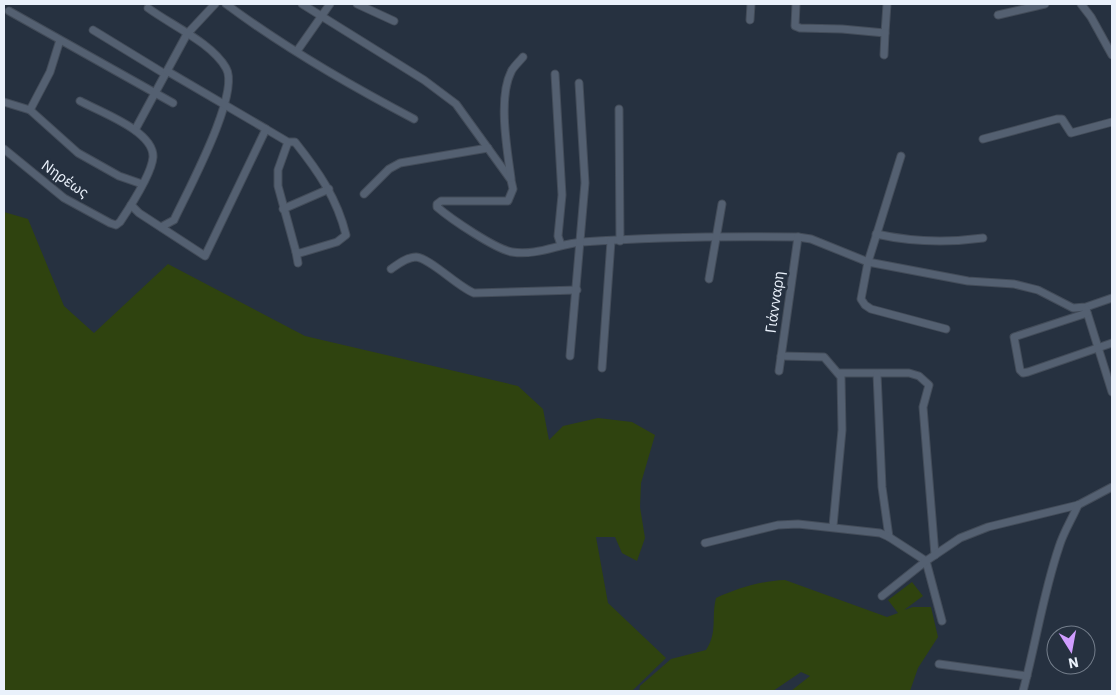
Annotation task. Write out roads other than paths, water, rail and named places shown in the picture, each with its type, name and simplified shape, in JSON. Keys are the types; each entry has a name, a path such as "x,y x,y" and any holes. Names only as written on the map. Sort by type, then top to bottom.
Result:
{"street":[{"path":"135,130 187,34 215,4"},
{"path":"226,4 259,28 328,72 414,119"},
{"path":"302,4 424,80 456,104 511,180"},
{"path":"297,51 330,4"},
{"path":"357,4 394,21"},
{"path":"750,20 751,4"},
{"path":"796,4 795,26 800,28 885,33"},
{"path":"884,55 887,4"},
{"path":"998,15 1045,4"},
{"path":"1080,4 1091,17 1112,55"},
{"path":"147,5 215,54 227,68 230,80 226,106 174,220 161,227"},
{"path":"9,11 173,103"},
{"path":"93,30 288,142 295,142 329,189 346,235 337,242 308,251 296,252"},
{"path":"30,110 45,85 60,40"},
{"path":"523,57 511,72 507,86 506,125 513,189 508,201 441,201 437,204 437,207 498,247 510,251 538,252 560,245 582,242 715,236 798,237 811,239 868,262 968,281 1014,284 1038,290 1073,308 1086,310"},
{"path":"555,74 562,195 558,236 560,245"},
{"path":"570,356 582,242 585,183 579,83"},
{"path":"80,101 135,130 146,138 152,148 153,158 131,205 139,213 205,256 266,129"},
{"path":"4,102 30,110 78,153 119,176 142,184"},
{"path":"619,108 620,241"},
{"path":"983,139 1057,119 1062,119 1071,133 1112,122"},
{"path":"288,142 278,170 278,186 298,263"},
{"path":"364,194 389,169 400,162 488,148"},
{"name":"Νηρέως","path":"4,149 64,198 116,225 131,205"},
{"path":"901,156 868,262 862,299 864,305 871,309 946,329"},
{"path":"283,209 329,189"},
{"path":"709,279 722,204"},
{"path":"876,234 902,240 953,242 982,238"},
{"name":"Γιάνναρη","path":"779,371 798,237"},
{"path":"602,368 611,241"},
{"path":"391,269 409,258 417,257 438,269 464,289 474,293 577,290"},
{"path":"1112,298 1086,310 1014,337 1020,370 1023,373 1112,344"},
{"path":"1086,310 1112,392"},
{"path":"781,356 824,357 840,373 842,430 833,526"},
{"path":"840,373 909,373 919,376 929,385 923,408 935,555"},
{"path":"877,374 882,487 889,537"},
{"path":"882,596 926,561 960,538 988,528 1078,505 1112,487"},
{"path":"1022,691 1041,621 1046,586 1059,545 1078,505"},
{"path":"704,543 778,525 798,524 833,526 889,537 926,561 942,621"},
{"path":"939,664 1027,676"}]}
